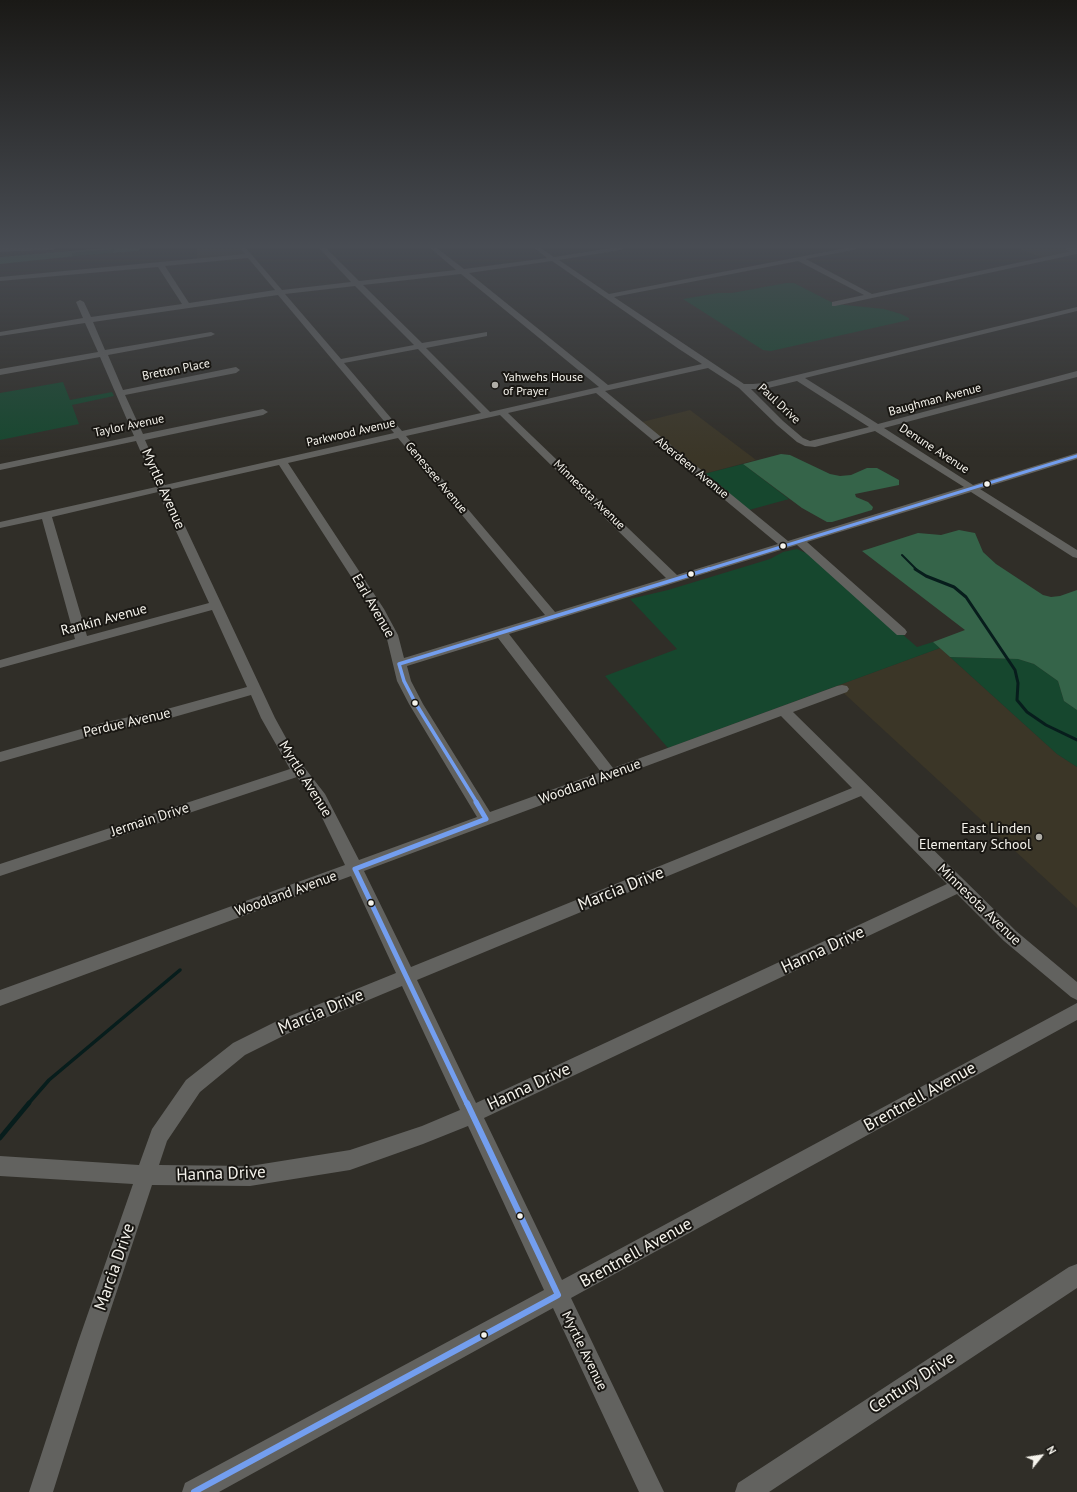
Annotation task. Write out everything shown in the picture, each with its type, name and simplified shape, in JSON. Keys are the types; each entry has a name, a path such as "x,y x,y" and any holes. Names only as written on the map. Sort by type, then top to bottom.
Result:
{"street":[{"path":"0,334 103,318"},
{"name":"Genessee Avenue","path":"301,318 553,617"},
{"path":"391,318 488,415"},
{"name":"Aberdeen Avenue","path":"517,318 786,545"},
{"path":"639,318 708,365 742,386 753,387 764,386 1041,318"},
{"name":"Myrtle Avenue","path":"87,320 162,489 268,718 292,761 320,798 473,1114 652,1492"},
{"path":"0,372 211,334"},
{"path":"338,362 484,334"},
{"name":"Parkwood Avenue","path":"0,525 708,365"},
{"name":"Bretton Place","path":"120,393 236,370"},
{"name":"Baughman Avenue","path":"800,440 808,444 815,444 1077,374"},
{"name":"Denune Avenue","path":"797,377 1077,555"},
{"name":"Paul Drive","path":"742,386 800,440"},
{"name":"Taylor Avenue","path":"0,467 263,412"},
{"name":"Minnesota Avenue","path":"502,412 675,580"},
{"path":"399,664 1077,456"},
{"name":"Earl Avenue","path":"282,462 378,609 392,635 404,681 416,704 486,820"},
{"path":"46,515 82,642"},
{"path":"799,541 847,582 901,632"},
{"name":"Rankin Avenue","path":"0,664 216,605"},
{"path":"501,633 610,774"},
{"name":"Perdue Avenue","path":"0,757 106,727 167,714 255,689"},
{"name":"Woodland Avenue","path":"0,998 842,690"},
{"name":"Minnesota Avenue","path":"784,711 958,886 1010,936 1077,992"},
{"name":"Jermain Drive","path":"0,870 300,771"},
{"name":"Marcia Drive","path":"41,1492 159,1136 193,1086 238,1048 281,1028 862,790"},
{"name":"Hanna Drive","path":"0,1166 146,1175 250,1176 350,1160 423,1135 473,1114 958,886"},
{"name":"Brentnell Avenue","path":"194,1492 1077,1012"},
{"name":"Century Drive","path":"747,1492 1077,1274"}],"shaded area":[{"path":"690,410 756,460 700,475 638,423"},
{"name":"East Linden Elementary School","path":"940,648 1057,754 1077,767 1077,908 836,686"}],"green space":[{"path":"712,318 909,318 909,320 771,351 763,350"},
{"path":"63,382 70,400 112,392 114,396 72,405 79,424 0,440 0,393"},
{"path":"781,454 790,455 830,474 840,476 851,475 867,468 877,468 899,480 899,485 855,494 856,497 868,502 873,507 872,510 832,522 827,522 802,508 743,464"},
{"path":"743,464 789,499 749,510 704,474"},
{"path":"959,530 975,533 983,552 996,564 1043,595 1051,597 1060,596 1077,590 1077,710 1064,701 1058,681 1034,664 1018,659 950,657 933,642 965,630 862,551 918,533 941,535"},
{"path":"797,549 806,553 838,578 917,647 933,642 940,648 668,748 605,676 677,649 630,599 668,590 770,559 783,552"},
{"path":"950,657 1018,659 1034,664 1058,681 1064,701 1077,710 1077,767 1057,754"}],"waterway":[{"path":"902,555 917,570"},
{"path":"915,569 926,576 954,587 966,597 1015,670 1018,683 1017,700 1027,712 1046,725 1077,740"},
{"path":"28,1104 49,1080 180,970"},
{"path":"0,1138 29,1103"}],"transit line":[{"path":"399,664 1077,456"},
{"path":"399,664 404,681 416,704 486,819"},
{"path":"355,869 486,819"},
{"path":"355,869 558,1295"},
{"path":"194,1492 558,1295"}],"place":[{"name":"Yahwehs House of Prayer","path":"495,385"},
{"name":"East Linden Elementary School","path":"1039,837"}]}
